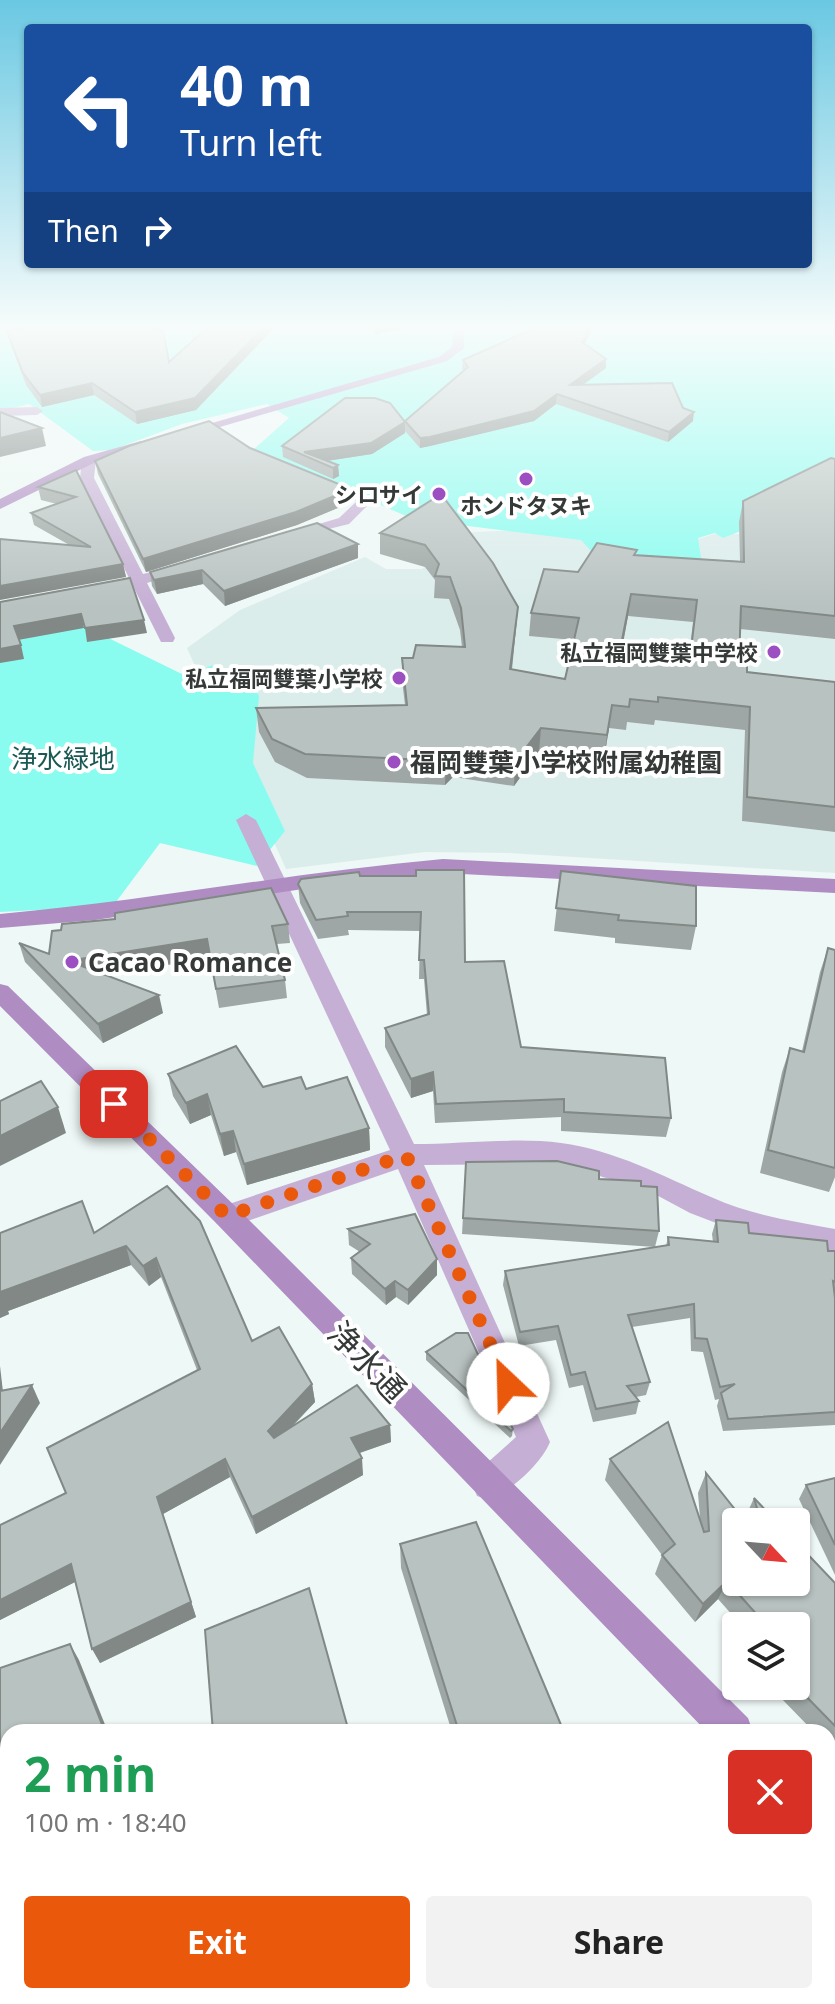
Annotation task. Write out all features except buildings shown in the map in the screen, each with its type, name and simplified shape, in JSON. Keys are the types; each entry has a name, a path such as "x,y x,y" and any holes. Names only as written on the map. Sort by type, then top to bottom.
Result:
{"street":[{"path":"173,436 227,421"},
{"path":"0,505 89,460 159,440"},
{"path":"89,460 87,478 167,638"},
{"path":"286,539 344,521 366,500 312,477"},
{"path":"77,594 139,582 198,565"},
{"path":"246,820 406,1155 534,1442 489,1484"},
{"path":"0,921 95,913 364,873 443,866 597,871 835,886"},
{"name":"浄水通","path":"0,992 227,1216 726,1724"},
{"path":"227,1216 406,1155 560,1153 606,1164 659,1183 700,1205 750,1224 835,1241"}],"shaded area":[{"path":"522,530 697,539 715,534 800,534 835,583 835,873 509,853 425,852 286,869 187,648 240,610 365,557 386,569 422,569 473,532"}],"green space":[{"path":"51,421 197,421 112,450 93,451"},
{"path":"286,421 835,421 835,523 741,531 723,538 715,533 698,538 703,571 602,563 581,540 413,519 253,450"},
{"name":"浄水緑地","path":"90,622 92,630 186,676 213,665 249,677 259,696 253,763 285,831 257,866 160,843 113,906 0,912 0,623"}],"place":[{"name":"ホンドタヌキ","path":"526,479"},
{"name":"シロサイ","path":"439,494"},
{"name":"私立福岡雙葉中学校","path":"774,652"},
{"name":"私立福岡雙葉小学校","path":"399,678"},
{"name":"福岡雙葉小学校附属幼稚園","path":"394,762"},
{"name":"Cacao Romance","path":"72,962"}],"route":[{"path":"114,1104 227,1216 406,1155 508,1384"}]}
